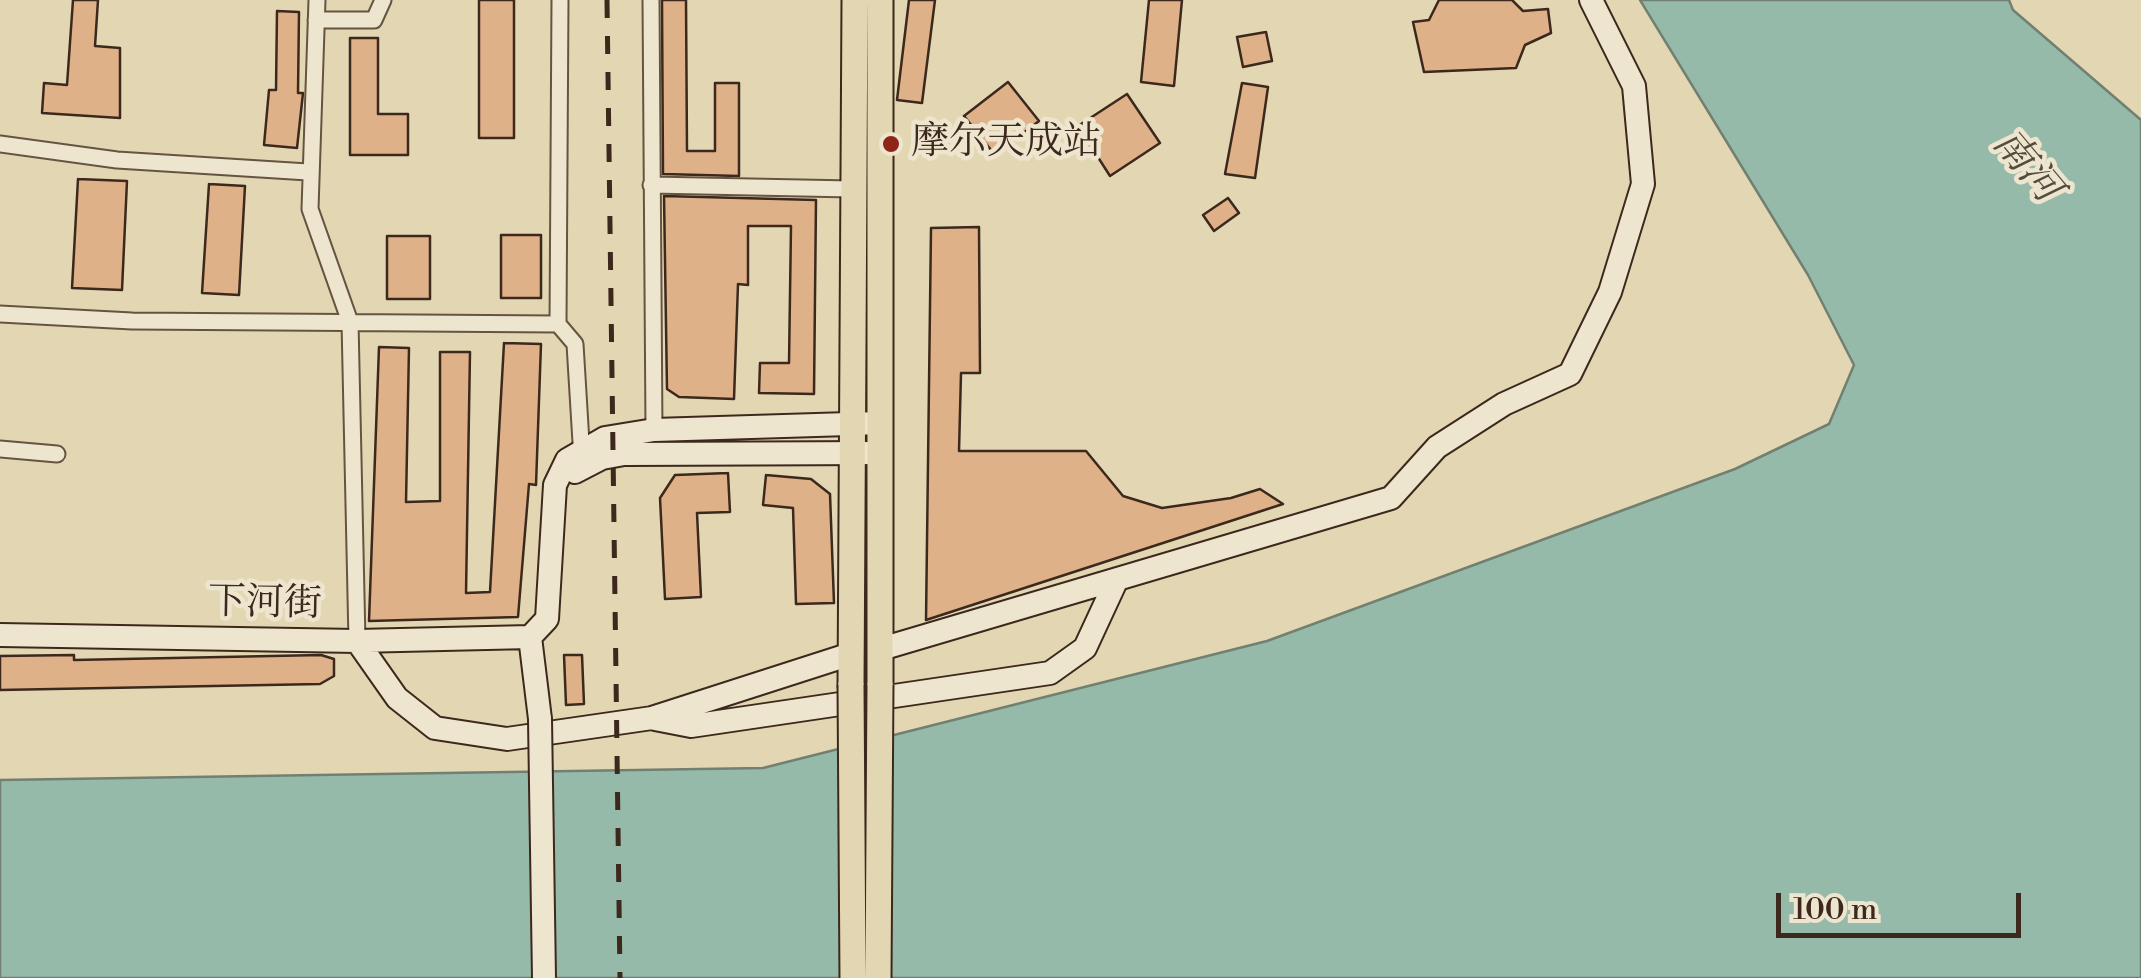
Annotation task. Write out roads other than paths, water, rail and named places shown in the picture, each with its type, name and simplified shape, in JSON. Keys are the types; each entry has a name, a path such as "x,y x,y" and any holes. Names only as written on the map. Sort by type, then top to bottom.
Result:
{"main road":[{"path":"852,978 850,423 855,0"},
{"path":"878,978 880,0"}],"street":[{"path":"317,0 308,172 310,209 350,322 357,641 397,698 435,728 507,738 652,718 851,654"},
{"path":"316,20 374,20 384,0"},
{"path":"560,0 558,324 576,344 582,459"},
{"path":"650,0 654,430"},
{"path":"881,649 1391,498 1437,447 1504,404 1570,374 1610,292 1643,184 1634,86 1591,0"},
{"path":"0,144 117,160 308,172"},
{"path":"652,185 852,189"},
{"path":"0,314 132,321 558,324"},
{"path":"582,459 605,438 654,430 880,423"},
{"path":"0,448 57,454"},
{"path":"544,978 540,720 530,637 547,619 556,486 566,460 624,454 881,453"},
{"path":"652,718 690,726 1037,677 1063,666 1084,648 1116,580"},
{"name":"下河街","path":"0,635 357,641 530,637"}],"water":[{"name":"南河","path":"1640,0 2009,0 2013,10 2141,120 2141,978 0,978 0,780 763,768 1267,641 1735,469 1829,424 1854,365 1808,275"}],"railway":[{"path":"607,0 620,978"}],"place":[{"name":"摩尔天成站","path":"891,144"}]}
